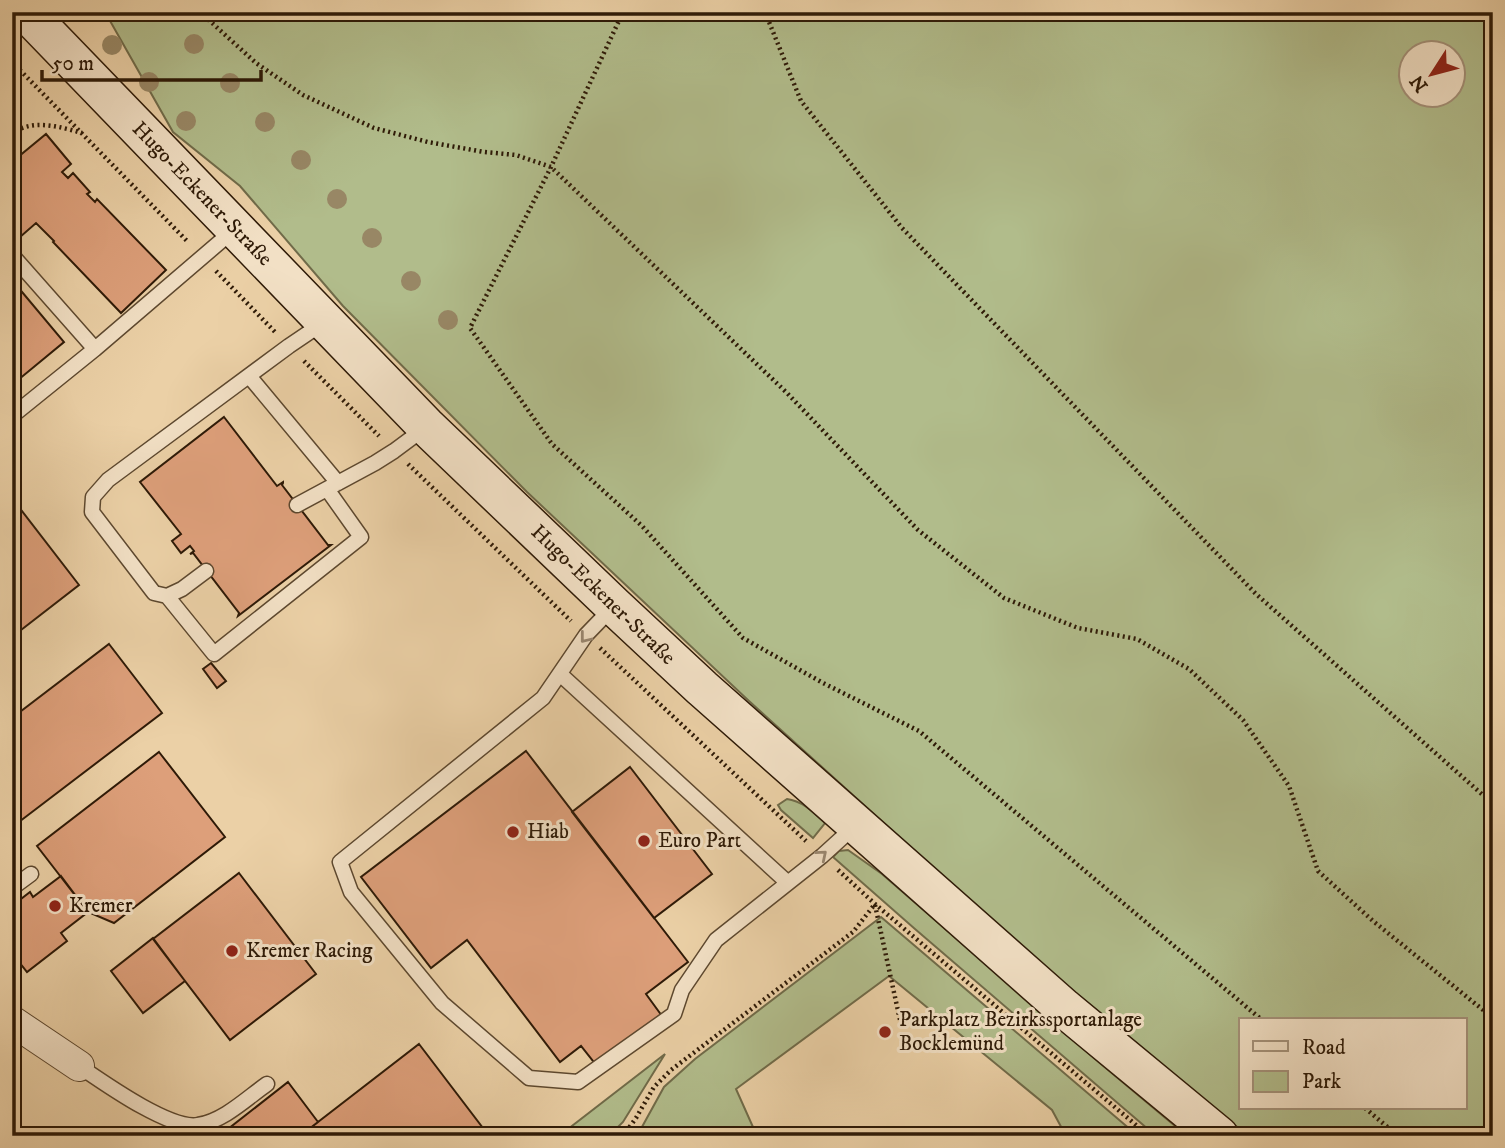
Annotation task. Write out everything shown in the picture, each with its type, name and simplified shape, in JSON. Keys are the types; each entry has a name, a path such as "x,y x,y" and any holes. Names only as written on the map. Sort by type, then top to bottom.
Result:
{"main road":[{"name":"Hugo-Eckener-Straße","path":"23,20 236,228 426,426 614,606 856,826 1064,1008 1219,1136"}],"street":[{"path":"12,1021 79,1066"}],"lane":[{"path":"12,415 95,349 236,228"},
{"path":"12,255 95,349"},
{"path":"249,376 332,486 361,537 214,654 167,596 154,593 92,512 93,497 108,481 249,376 324,322"},
{"path":"298,505 394,451 426,426"},
{"path":"167,596 182,589 206,571"},
{"path":"614,606 586,635 543,698 340,862 351,892 442,1003 530,1078 579,1082 674,1014 682,990 716,940 856,826"},
{"path":"560,674 788,883"},
{"path":"12,888 31,874"},
{"path":"79,1066 128,1099 169,1120 196,1126 218,1119 267,1084"}],"path":[{"path":"200,12 256,63 303,95 374,128 428,142 516,155 551,167 787,393 918,530 939,547 1004,598 1078,628 1137,639 1189,669 1243,720 1289,786 1318,871 1373,921 1493,1017"},
{"path":"623,12 551,167 470,328 552,444 642,526 743,638 822,683 919,730 1260,1018"},
{"path":"765,12 801,101 902,228 1256,594 1493,804"},
{"path":"12,134 34,125 61,127 82,134"},
{"path":"822,856 1149,1136"},
{"path":"875,904 900,1020"},
{"path":"623,1136 654,1087 671,1070 853,932 875,904"},
{"path":"1367,1110 1398,1136"}],"green space":[{"path":"105,12 1493,12 1493,1136 1248,1136 1023,949 749,701 527,492 343,306 240,186 173,132"},
{"path":"787,799 803,805 825,823 813,838 781,810 778,805"},
{"path":"848,850 882,874 1187,1136 1156,1136 833,857 839,851"},
{"path":"881,917 1138,1136 1066,1136 1052,1110 889,976 736,1089 757,1136 637,1136 664,1087 695,1059"},
{"path":"665,1054 623,1122 609,1136 559,1136"}],"building":[{"path":"46,134 71,164 62,172 68,178 73,173 90,192 87,194 95,202 97,199 166,270 121,313 36,223 12,244 12,162"},
{"path":"12,280 64,342 12,385"},
{"path":"224,417 277,486 283,482 282,485 328,545 331,545 238,616 239,613 193,553 190,554 194,551 190,546 181,553 172,541 181,534 140,482"},
{"path":"15,502 79,585 12,637 12,505"},
{"path":"109,644 162,713 15,825 12,822 12,718"},
{"path":"211,663 226,681 217,688 203,669"},
{"path":"526,751 688,962 646,994 662,1016 597,1066 581,1046 560,1062 467,940 431,968 361,877"},
{"path":"159,752 225,837 114,923 88,912 37,846"},
{"path":"630,767 712,874 654,918 572,812"},
{"path":"239,873 316,974 230,1040 153,939"},
{"path":"61,876 88,912 61,933 67,941 27,972 12,953 12,906 30,892 33,897"},
{"path":"153,938 185,981 143,1013 111,971"},
{"path":"419,1044 489,1136 300,1136 318,1122"},
{"path":"288,1082 318,1122 300,1136 233,1136 228,1129"}],"place":[{"name":"Hiab","path":"513,832"},
{"name":"Euro Part","path":"644,841"},
{"name":"Kremer","path":"55,906"},
{"name":"Kremer Racing","path":"232,951"},
{"name":"Parkplatz Bezirkssportanlage Bocklemünd","path":"885,1032"}]}
